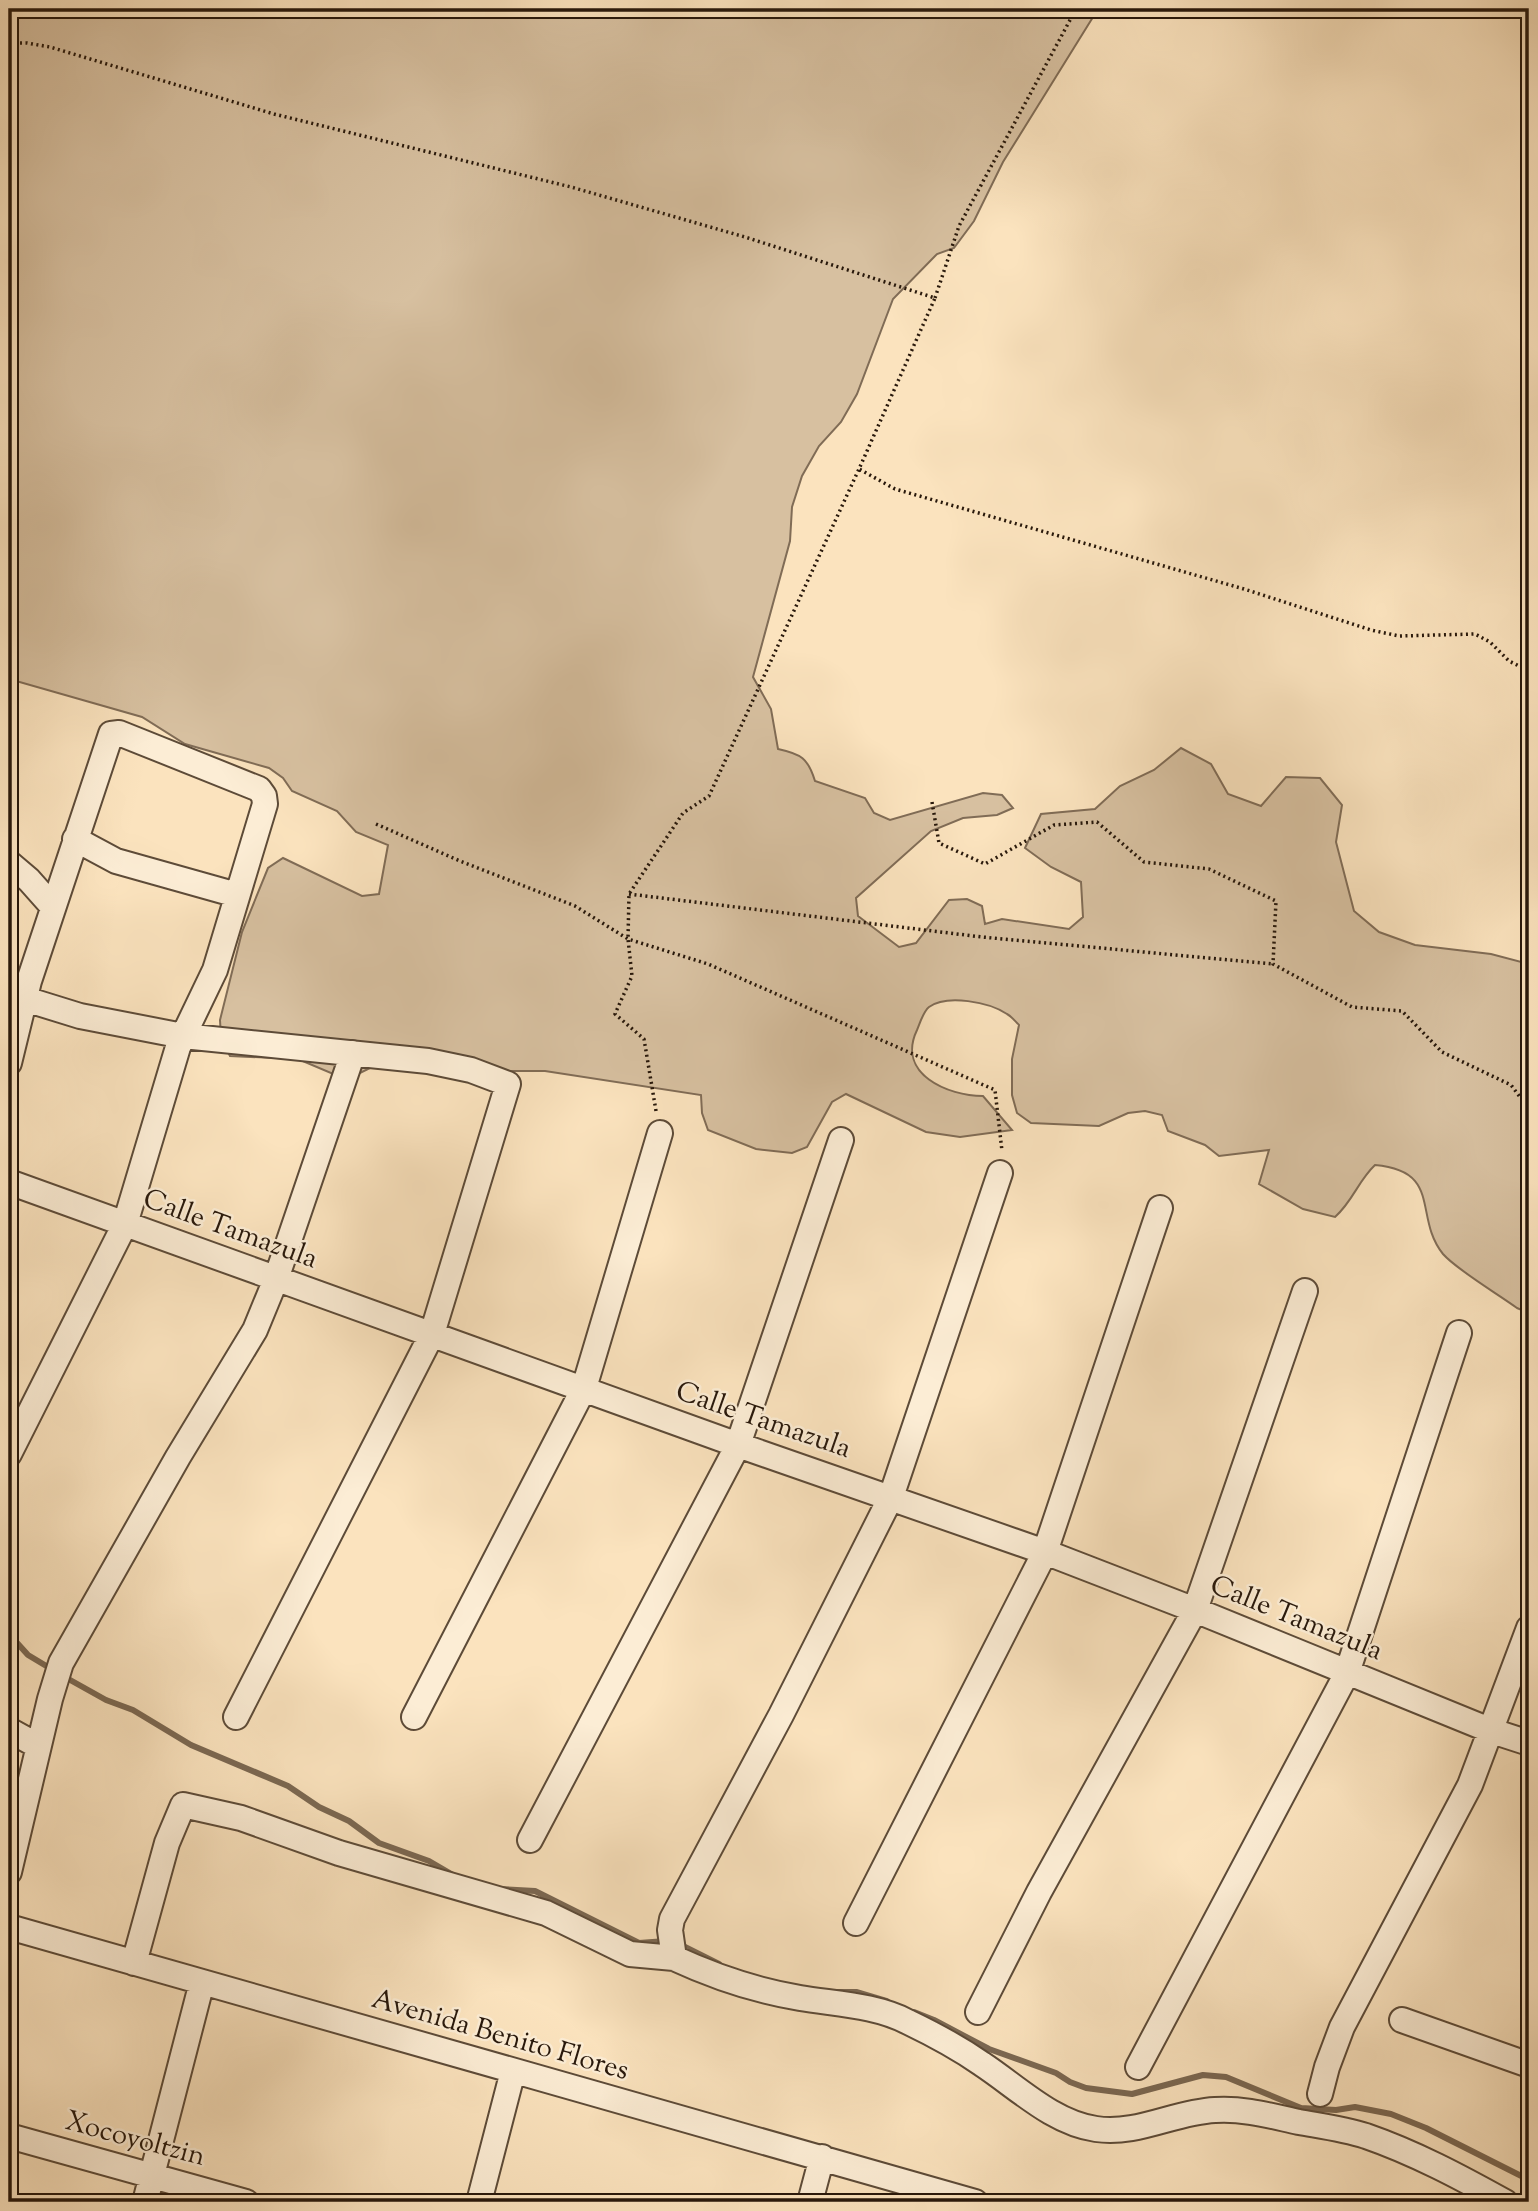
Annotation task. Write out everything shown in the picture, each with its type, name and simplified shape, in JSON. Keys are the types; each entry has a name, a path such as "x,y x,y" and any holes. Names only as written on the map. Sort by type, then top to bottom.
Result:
{"street":[{"path":"9,1063 17,996 53,906 108,737 119,733 259,789 265,804 211,983 183,1036 125,1224 9,1454"},
{"path":"75,839 116,860 237,895"},
{"path":"9,863 53,906"},
{"path":"17,996 80,1016 183,1036 428,1061 471,1070 508,1084 432,1334 236,1717"},
{"path":"9,1872 38,1746 61,1663 178,1457 255,1331 276,1279 353,1053"},
{"path":"414,1717 584,1388 660,1133"},
{"path":"530,1840 738,1446 841,1140"},
{"path":"674,1958 670,1930 672,1919 891,1497 1000,1174"},
{"name":"Calle Tamazula","path":"9,1182 738,1446 1045,1552 1492,1731 1529,1743"},
{"path":"856,1923 1045,1552 1160,1208"},
{"path":"978,2012 1039,1892 1195,1610 1305,1291"},
{"path":"1138,2067 1347,1673 1459,1333"},
{"path":"1320,2094 1342,2027 1470,1784 1529,1628"},
{"path":"9,1730 38,1746"},
{"path":"134,1963 167,1843 183,1805 240,1818 339,1853 546,1913 630,1954 674,1958 704,1971 764,1990 869,2009 906,2020 958,2049 1070,2122 1094,2129 1118,2130 1140,2128 1212,2110 1263,2113 1365,2136 1407,2152 1505,2202"},
{"name":"Avenida Benito Flores","path":"9,1927 975,2202"},
{"path":"145,2202 202,1982"},
{"path":"1402,2020 1529,2065"},
{"path":"479,2202 513,2071"},
{"name":"Xocoyoltzin","path":"9,2136 246,2202"},
{"path":"810,2202 822,2157"}],"path":[{"path":"660,1133 644,1039 615,1014 632,976 628,939 629,894 683,813 709,796 935,298 959,226 1076,9"},
{"path":"9,43 50,47 274,114 571,187 745,237 935,298"},
{"path":"859,469 895,489 1244,589 1371,630 1399,636 1482,636 1509,662 1529,671"},
{"path":"932,802 939,843 985,864 1055,825 1097,822 1144,862 1209,869 1220,874 1276,901 1273,964"},
{"path":"376,824 460,861 575,906 628,939 708,964 995,1090 1003,1156 1000,1174"},
{"path":"629,894 982,937 1273,964 1352,1007 1402,1011 1442,1052 1511,1085 1529,1109"}],"shaded area":[{"path":"9,9 1098,9 1003,162 974,221 954,248 937,254 893,299 857,394 841,422 819,446 802,476 792,507 790,541 753,677 771,709 778,749 803,758 815,781 865,798 874,813 890,820 983,793 1002,795 1013,808 997,815 963,818 931,831 856,898 858,916 899,947 916,943 949,900 967,899 982,906 985,924 1002,919 1069,929 1083,917 1081,882 1051,867 1025,848 1041,814 1095,809 1120,786 1154,770 1181,748 1211,764 1228,794 1261,806 1286,777 1320,778 1342,805 1336,842 1354,911 1379,932 1415,945 1491,954 1529,964 1529,1313 1478,1282 1443,1254 1434,1240 1418,1186 1410,1176 1396,1169 1375,1165 1335,1217 1303,1209 1259,1184 1269,1150 1219,1156 1205,1145 1168,1131 1162,1115 1145,1111 1128,1113 1099,1126 1031,1123 1017,1113 1012,1095 1012,1059 1019,1025 1007,1014 979,1003 957,1000 929,1007 912,1045 914,1059 919,1070 941,1087 983,1096 1012,1130 960,1137 926,1132 846,1094 832,1102 807,1147 792,1153 756,1149 708,1130 702,1113 701,1095 545,1071 494,1071 384,1061 354,1076 338,1076 298,1059 230,1056 221,1038 220,1020 242,932 268,868 283,858 362,896 379,894 388,845 356,832 337,811 292,791 283,778 269,768 185,744 142,717 9,679"}],"waterway":[{"path":"9,1634 28,1655 53,1670"},
{"path":"63,1676 106,1700 133,1710 191,1745 288,1786 319,1807 349,1821 379,1843 429,1861 453,1875"},
{"path":"500,1889 535,1891 639,1943 666,1941"},
{"path":"679,1944 719,1964"},
{"path":"833,1992 857,1992 887,2001"},
{"path":"914,2012 989,2049 1056,2073 1086,2088 1132,2094 1203,2075 1226,2077 1301,2108 1336,2110 1355,2107 1391,2114 1426,2128 1529,2180"}]}
